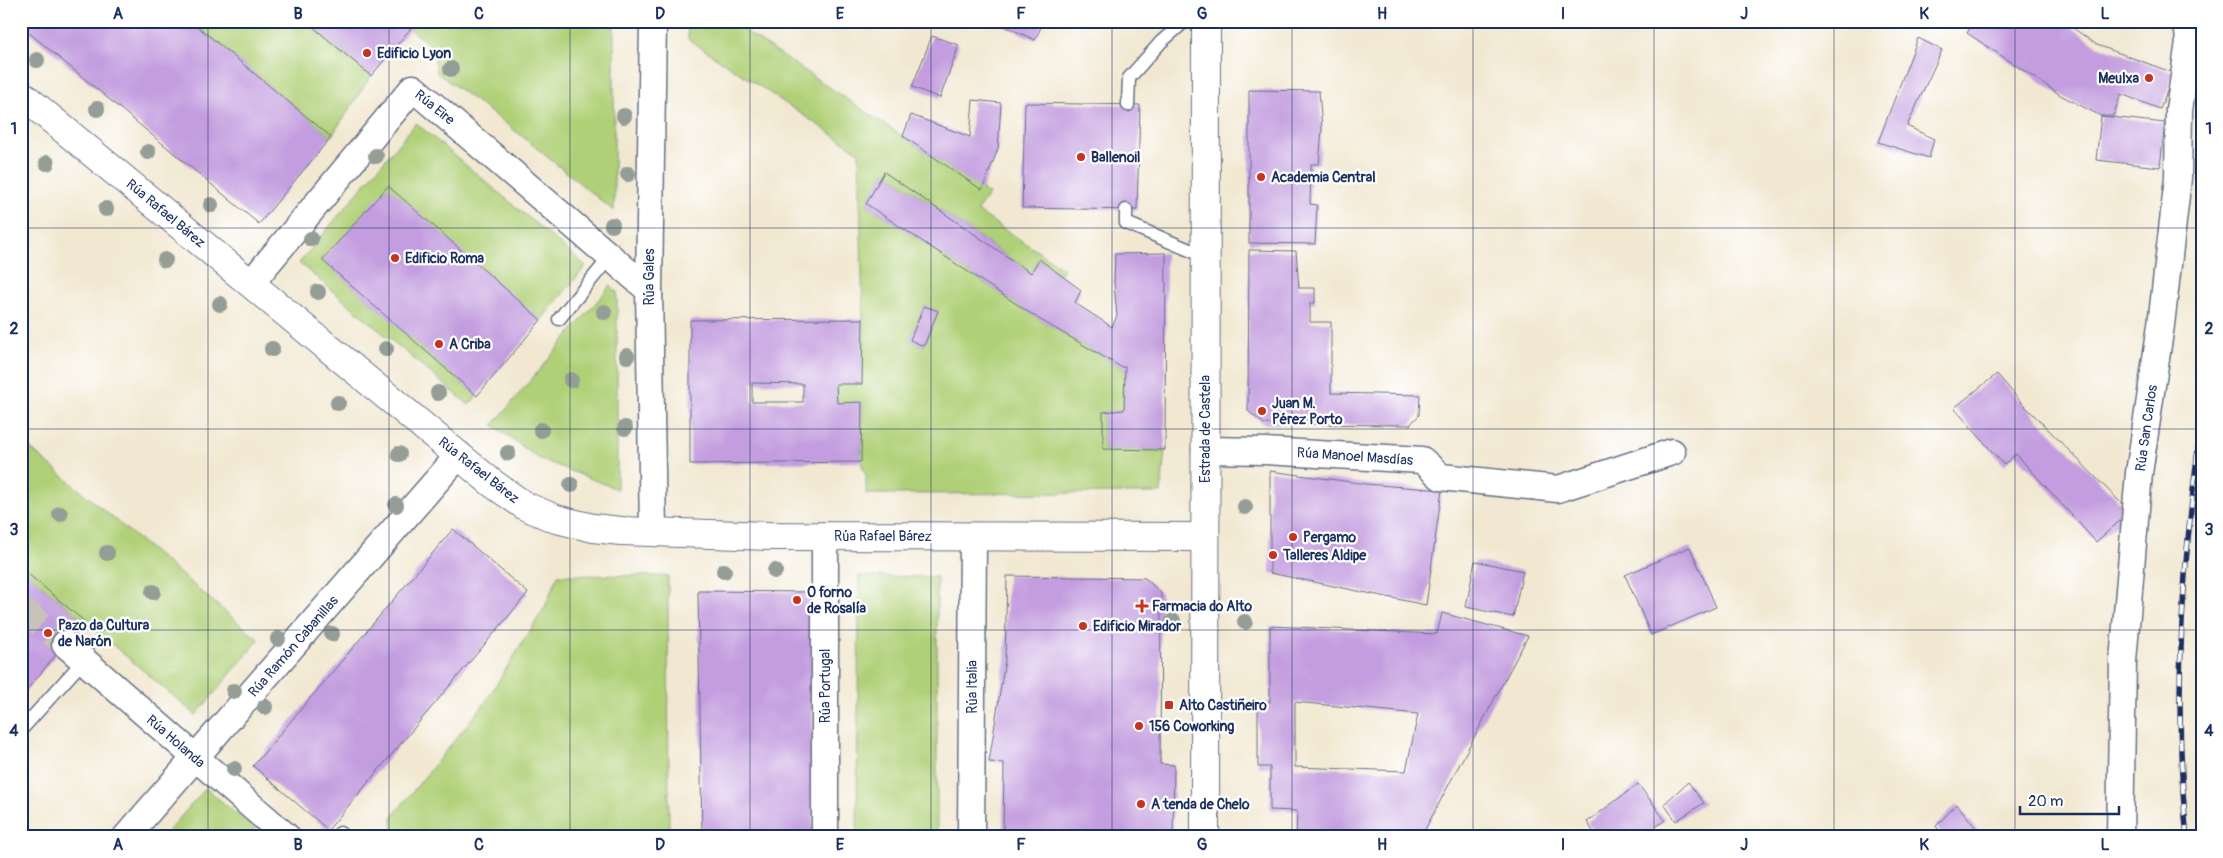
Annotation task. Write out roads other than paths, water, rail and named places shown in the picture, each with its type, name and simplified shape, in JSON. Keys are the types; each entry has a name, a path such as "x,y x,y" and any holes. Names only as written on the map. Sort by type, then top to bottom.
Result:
{"street":[{"name":"Rúa Gales","path":"653,21 649,290 653,532"},
{"name":"Estrada de Castela","path":"1204,837 1206,21"},
{"name":"Rúa San Carlos","path":"2120,837 2123,661 2137,493 2161,324 2178,178 2179,110 2189,42 2186,21"},
{"name":"Rúa Eire","path":"250,283 413,88 649,290"},
{"name":"Rúa Rafael Bárez","path":"21,94 492,483 525,506 556,519 593,528 653,532 825,536 1205,538"},
{"name":"Rúa Manoel Masdías","path":"1205,450 1265,451 1422,460 1441,477 1558,489 1672,452"},
{"name":"Rúa Ramón Cabanillas","path":"126,837 459,455"},
{"name":"Rúa Portugal","path":"825,536 825,837"},
{"name":"Rúa Italia","path":"971,837 973,537"},
{"name":"Rúa Holanda","path":"75,652 287,837"}],"lane":[{"path":"1128,105 1129,78 1161,42 1185,21"},
{"path":"1126,210 1126,223 1206,257"},
{"path":"559,319 610,257"},
{"path":"21,730 75,652"}],"tunnel":[{"path":"21,608 65,644"}],"railway":[{"path":"2187,837 2180,733 2180,681 2185,576 2202,420"}],"place":[{"name":"Edificio Lyon","path":"367,53"},
{"name":"Meulxa","path":"2149,78"},
{"name":"Ballenoil","path":"1081,157"},
{"name":"Academia Central","path":"1261,177"},
{"name":"Edificio Roma","path":"395,258"},
{"name":"A Criba","path":"439,344"},
{"name":"Juan M. Pérez Porto","path":"1262,411"},
{"name":"Pergamo","path":"1293,537"},
{"name":"Talleres Aldipe","path":"1273,555"},
{"name":"O forno de Rosalía","path":"797,600"},
{"name":"Farmacia do Alto","path":"1142,606"},
{"name":"Edificio Mirador","path":"1083,626"},
{"name":"Pazo da Cultura de Narón","path":"48,633"},
{"name":"Alto Castiñeiro","path":"1169,705"},
{"name":"156 Coworking","path":"1139,726"},
{"name":"A tenda de Chelo","path":"1141,804"}]}
